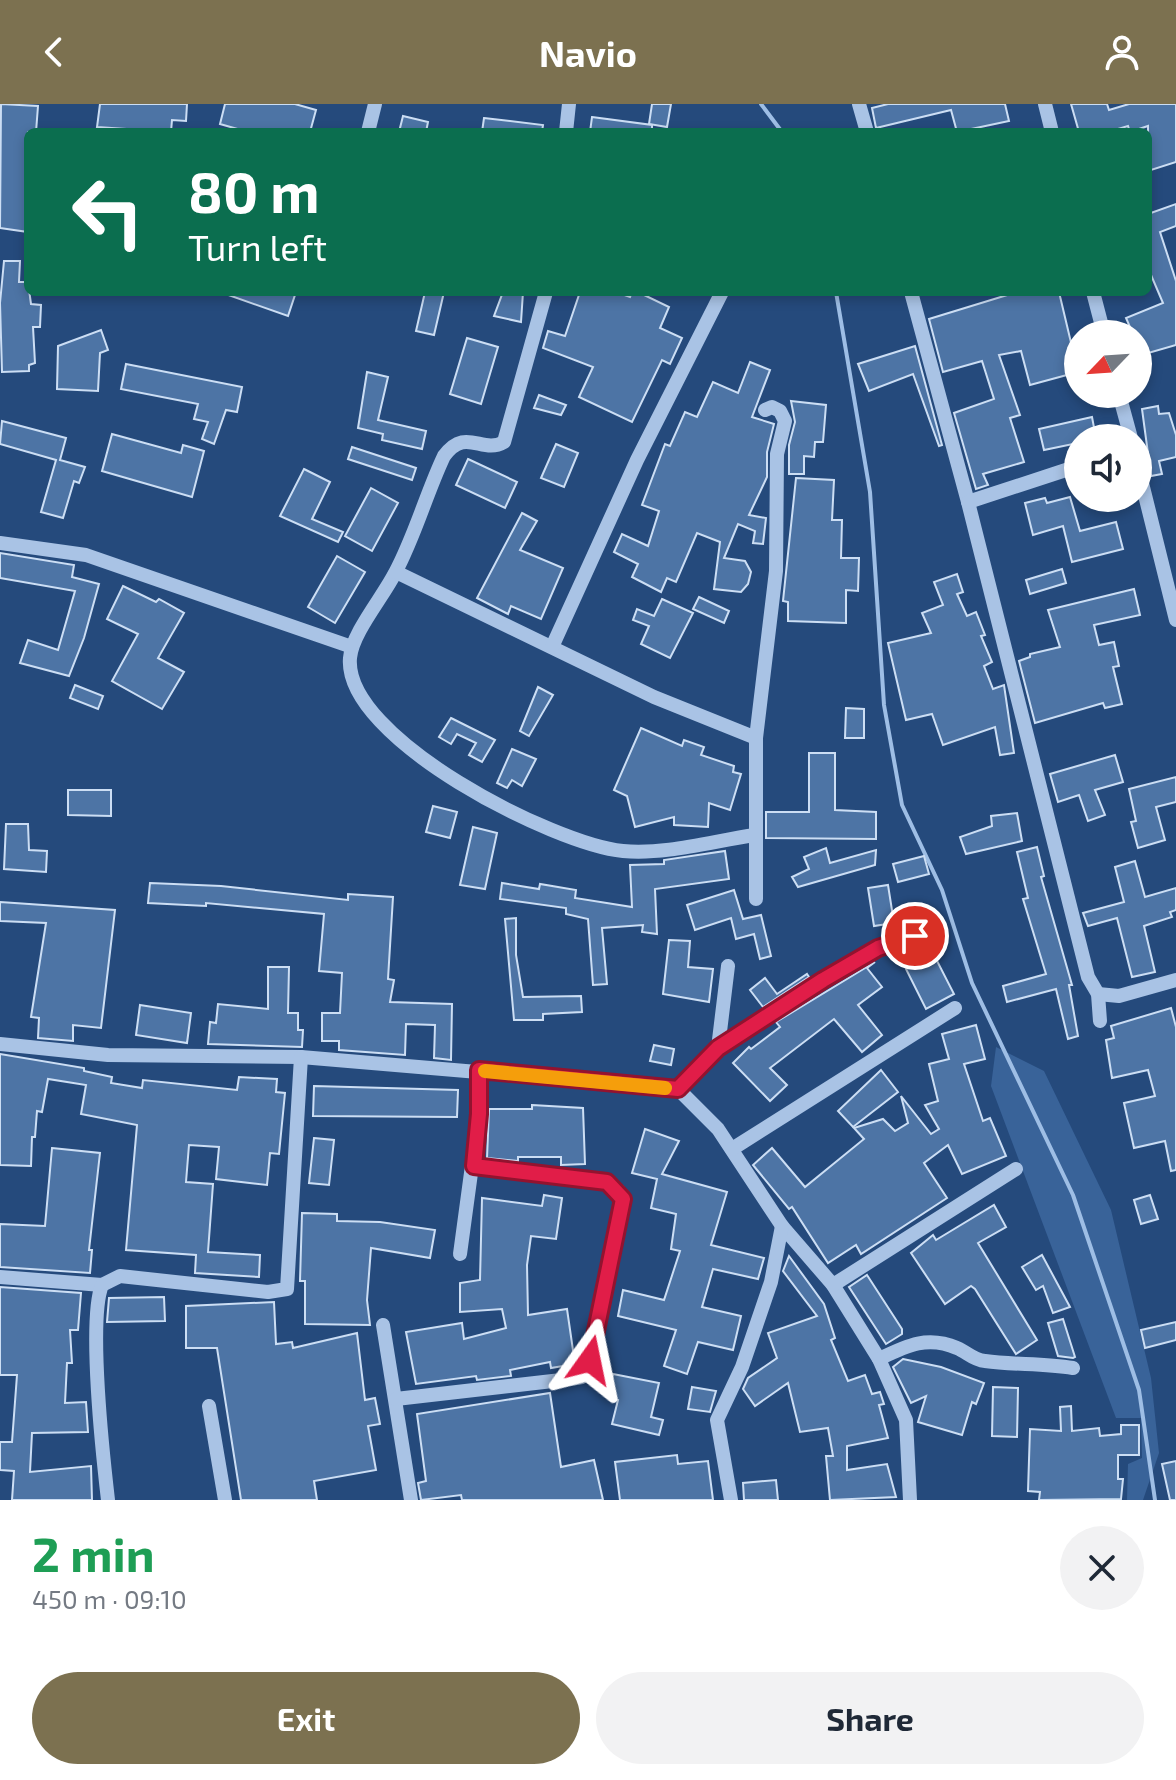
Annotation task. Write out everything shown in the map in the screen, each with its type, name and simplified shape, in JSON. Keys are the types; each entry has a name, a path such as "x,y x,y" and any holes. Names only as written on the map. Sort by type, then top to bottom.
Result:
{"street":[{"path":"369,128 375,104"},
{"path":"566,128 569,104"},
{"path":"859,104 866,128"},
{"path":"1045,104 1051,128"},
{"path":"545,296 504,442 498,445 463,441 453,444 428,491 396,572 352,647 351,677 378,720 437,769 499,804 579,841 624,851 755,835"},
{"path":"552,647 637,460 720,296"},
{"path":"912,296 968,502 1088,977 1098,994 1100,1021"},
{"path":"1094,296 1100,320"},
{"path":"756,899 756,738 776,571 777,454 785,421 780,411 772,407 765,410"},
{"path":"968,502 1064,471"},
{"path":"1149,512 1176,620"},
{"path":"0,543 86,555 352,647"},
{"path":"396,572 654,697 756,738"},
{"path":"678,1089 718,1048 878,948 915,936"},
{"path":"718,1048 728,966"},
{"path":"1098,994 1119,996 1176,980"},
{"path":"732,1149 955,1008"},
{"path":"0,1044 108,1055 301,1057 678,1089 718,1129 782,1226 833,1285 879,1359 906,1420 910,1500"},
{"path":"0,1277 102,1285 120,1276 268,1292 287,1289 301,1057"},
{"path":"460,1254 474,1166 479,1070"},
{"path":"396,1399 570,1379 582,1377 588,1369 622,1208 619,1191 607,1182 474,1166"},
{"path":"833,1285 1016,1169"},
{"path":"731,1500 717,1420 742,1367 771,1282 782,1226"},
{"path":"102,1285 97,1307 102,1446 108,1500"},
{"path":"383,1325 411,1500"},
{"path":"879,1359 910,1344 937,1341 959,1349 976,1360 1036,1361 1073,1368"},
{"path":"209,1406 225,1500"}],"shaded area":[{"path":"996,1047 1044,1071 1111,1210 1151,1378 1159,1453 1143,1500 1127,1500 1128,1464 1142,1458 1141,1418 1116,1418 991,1086"}],"building":[{"path":"1,104 38,106 36,128 24,128 24,231 0,228"},
{"path":"100,104 187,104 186,121 172,120 171,128 97,127"},
{"path":"225,104 295,104 316,110 311,128 234,128 220,124"},
{"path":"652,104 671,104 667,127 649,124"},
{"path":"888,104 1005,104 1009,121 976,128 956,128 951,110 876,128 872,108"},
{"path":"1071,104 1107,104 1109,110 1129,104 1176,104 1176,162 1152,170 1152,128 1148,126 1078,128"},
{"path":"403,116 428,122 427,128 400,128"},
{"path":"592,117 652,125 652,128 591,128"},
{"path":"484,118 543,125 543,128 483,128"},
{"path":"1176,204 1176,226 1160,232 1176,281 1176,345 1152,352 1152,320 1126,318 1163,303 1152,277 1152,213"},
{"path":"4,261 20,261 19,282 24,282 24,296 30,296 31,304 41,305 40,327 33,327 35,363 29,365 29,371 2,372 0,303"},
{"path":"231,296 295,296 288,316"},
{"path":"424,296 443,296 434,335 416,331"},
{"path":"502,296 523,296 521,322 494,316"},
{"path":"579,296 646,296 669,307 660,328 682,338 670,364 662,360 632,422 579,397 593,367 543,348 548,331 565,336"},
{"path":"1004,296 1060,296 1066,320 1064,376 1030,385 1021,351 999,355 1020,415 1010,418 1024,462 983,474 988,485 976,489 954,413 994,399 982,361 943,372 929,319"},
{"path":"101,330 108,350 100,353 98,391 57,389 58,346"},
{"path":"467,338 498,347 481,404 450,394"},
{"path":"915,346 942,445 939,446 913,374 869,391 858,364"},
{"path":"750,362 770,370 752,417 774,424 767,452 767,477 749,515 766,518 763,544 753,543 755,531 738,524 724,558 745,561 751,572 748,584 741,592 714,589 720,542 697,533 676,582 667,578 661,592 632,577 638,564 614,552 622,534 648,546 659,511 642,505 665,444 670,446 685,412 697,417 713,382 738,393"},
{"path":"126,364 242,387 237,412 226,410 214,444 202,439 208,422 194,419 198,404 121,389"},
{"path":"367,372 388,377 378,420 426,431 422,449 382,440 383,434 358,428"},
{"path":"539,395 566,405 561,415 534,408"},
{"path":"791,401 826,405 823,442 815,442 814,457 804,456 804,474 789,474 789,445 795,422"},
{"path":"1158,406 1159,414 1169,413 1176,435 1176,457 1159,461 1162,474 1152,476 1152,424 1144,424 1142,409"},
{"path":"1092,417 1093,424 1064,424 1064,446 1044,450 1039,429"},
{"path":"2,421 66,438 60,460 85,467 79,483 74,481 63,518 41,512 56,460 0,444"},
{"path":"112,434 181,453 183,445 204,451 192,497 102,471"},
{"path":"556,444 578,453 564,487 541,478"},
{"path":"352,447 416,468 412,480 348,459"},
{"path":"468,459 517,482 505,508 456,485"},
{"path":"304,469 330,482 312,519 343,532 338,542 280,516"},
{"path":"796,478 834,480 832,520 842,520 841,558 859,558 858,591 846,590 846,623 788,621 788,602 783,601"},
{"path":"371,488 398,503 372,551 345,536"},
{"path":"1045,498 1047,503 1064,499 1064,512 1074,512 1080,531 1116,522 1123,549 1072,562 1063,526 1033,535 1025,503"},
{"path":"522,513 537,521 520,550 563,568 541,619 511,606 508,614 477,598"},
{"path":"0,553 74,565 72,577 99,584 84,638 69,676 20,663 28,640 58,650 75,591 0,578"},
{"path":"337,556 365,572 335,623 308,607"},
{"path":"1062,569 1066,583 1030,594 1026,580"},
{"path":"957,574 963,592 957,594 967,616 976,612 985,635 981,636 992,662 984,666 993,689 1004,685 1014,753 1000,755 995,727 943,745 932,714 906,720 888,643 931,633 922,613 943,605 934,582"},
{"path":"123,586 156,602 159,599 184,613 158,658 184,672 162,709 112,681 138,634 107,619"},
{"path":"1134,589 1140,615 1094,625 1099,645 1114,642 1119,666 1113,667 1122,704 1105,708 1103,703 1035,723 1019,661 1030,657 1030,654 1060,647 1048,610"},
{"path":"699,597 729,611 724,623 693,609"},
{"path":"662,599 693,613 670,658 641,644 649,626 633,620 637,609 654,616"},
{"path":"75,685 103,696 98,709 70,698"},
{"path":"538,687 553,695 529,736 520,731"},
{"path":"846,708 864,709 864,738 845,738"},
{"path":"451,718 495,740 482,762 469,755 476,743 457,734 451,744 439,737"},
{"path":"641,728 682,746 684,740 704,747 701,755 734,766 733,772 741,774 730,810 709,803 708,827 674,825 674,817 635,827 627,796 614,790"},
{"path":"512,749 536,759 522,786 512,780 507,788 497,783"},
{"path":"809,753 835,753 835,810 876,812 876,839 766,838 766,812 809,812"},
{"path":"1115,755 1123,782 1095,790 1105,815 1088,821 1079,795 1058,802 1050,774"},
{"path":"1176,777 1176,802 1156,807 1165,840 1138,848 1131,822 1136,821 1129,789"},
{"path":"68,790 111,790 111,816 68,815"},
{"path":"433,806 457,812 450,838 426,832"},
{"path":"1017,813 1022,841 966,854 960,837 992,826 991,816"},
{"path":"6,824 28,824 29,850 47,851 46,872 4,869"},
{"path":"473,827 497,833 485,889 460,885"},
{"path":"1037,847 1044,876 1041,877 1072,985 1069,985 1078,1036 1068,1039 1056,989 1007,1002 1003,986 1046,974 1023,899 1028,898 1017,852"},
{"path":"826,848 830,863 876,850 875,865 798,887 792,877 809,869 804,857"},
{"path":"725,851 729,879 655,889 657,934 642,932 643,925 602,928 607,984 593,985 588,919 566,914 566,908 500,899 502,883 539,889 540,884 576,890 575,898 632,907 630,865 664,864 664,860"},
{"path":"924,856 929,874 898,882 893,864"},
{"path":"1135,861 1145,897 1176,888 1176,910 1170,912 1172,917 1144,926 1155,972 1132,977 1117,918 1088,926 1083,913 1124,902 1115,867"},
{"path":"150,883 221,886 348,900 348,894 393,897 388,979 394,980 390,1002 452,1004 451,1060 434,1058 435,1025 406,1024 405,1055 339,1050 339,1041 322,1041 322,1013 340,1013 342,973 319,971 324,914 206,903 206,906 148,903"},
{"path":"888,885 894,923 874,926 868,888"},
{"path":"734,890 743,919 761,915 771,956 760,959 754,934 736,939 731,918 695,930 687,905"},
{"path":"0,902 115,910 101,1028 73,1025 73,1041 38,1038 39,1018 31,1017 46,923 0,921"},
{"path":"516,918 516,955 523,997 581,996 582,1012 543,1014 543,1020 514,1020 505,919"},
{"path":"669,940 690,941 688,967 713,969 709,1002 663,994"},
{"path":"934,955 954,994 926,1009 906,969"},
{"path":"875,962 867,968 882,987 858,1005 882,1035 862,1052 834,1019 770,1068 787,1085 770,1101 733,1063 749,1047 751,1049 780,1027 776,1022"},
{"path":"268,967 289,967 288,1013 298,1013 298,1030 303,1030 302,1047 208,1044 210,1022 216,1023 218,1004 268,1009"},
{"path":"807,974 809,977 763,1007 750,990 765,978 777,994"},
{"path":"140,1005 191,1013 187,1043 136,1035"},
{"path":"1171,1008 1176,1027 1176,1170 1171,1171 1165,1141 1134,1148 1124,1103 1155,1096 1148,1070 1112,1078 1106,1040 1114,1038 1111,1026"},
{"path":"976,1025 985,1059 964,1064 983,1121 990,1118 1006,1156 962,1174 948,1145 924,1163 947,1198 861,1254 856,1245 828,1263 792,1207 789,1209 753,1165 772,1148 805,1187 864,1139 854,1128 883,1119 895,1131 908,1123 901,1096 931,1134 939,1129 925,1105 938,1101 929,1064 949,1059 942,1034"},
{"path":"654,1045 674,1049 671,1065 650,1061"},
{"path":"0,1054 84,1068 84,1071 112,1077 111,1083 142,1088 143,1080 237,1090 239,1077 277,1079 276,1092 285,1093 279,1154 270,1153 267,1185 216,1179 219,1147 189,1145 186,1182 213,1184 208,1252 260,1255 259,1277 195,1273 196,1255 126,1250 137,1125 81,1114 86,1085 48,1079 42,1112 37,1111 31,1166 0,1165"},
{"path":"881,1070 898,1092 853,1127 838,1111"},
{"path":"314,1086 458,1090 457,1117 313,1116"},
{"path":"532,1105 583,1108 585,1164 561,1165 561,1157 518,1157 518,1161 487,1158 489,1109 532,1109"},
{"path":"645,1129 679,1141 662,1174 727,1192 711,1245 764,1258 758,1279 713,1269 702,1307 741,1316 733,1350 698,1342 687,1374 664,1366 676,1330 618,1316 623,1290 664,1300 680,1251 671,1249 676,1214 651,1208 657,1179 632,1173"},
{"path":"314,1138 334,1140 329,1185 309,1183"},
{"path":"52,1148 100,1153 89,1250 92,1250 90,1273 0,1267 0,1224 45,1226"},
{"path":"544,1195 562,1198 556,1239 531,1236 527,1265 528,1315 567,1309 575,1364 551,1368 550,1362 510,1370 511,1376 477,1380 476,1376 416,1384 406,1332 462,1323 464,1339 506,1328 502,1309 460,1312 460,1283 480,1280 482,1198 542,1206"},
{"path":"1150,1195 1158,1219 1141,1224 1134,1200"},
{"path":"994,1205 1006,1227 978,1243 1037,1340 1016,1354 975,1289 971,1286 945,1304 911,1253 933,1235 936,1240"},
{"path":"302,1213 337,1214 337,1221 380,1222 435,1230 430,1258 371,1248 367,1300 370,1325 305,1324 305,1281 300,1281"},
{"path":"1042,1255 1070,1307 1053,1313 1043,1286 1036,1290 1022,1267"},
{"path":"789,1256 824,1304 835,1338 831,1340 848,1381 865,1375 872,1394 880,1392 884,1404 879,1405 888,1438 847,1446 847,1470 887,1464 896,1497 830,1500 826,1456 833,1456 828,1428 800,1432 788,1383 755,1406 743,1389 748,1378 777,1358 768,1333 817,1316 783,1271"},
{"path":"867,1275 902,1329 902,1334 886,1344 849,1287"},
{"path":"0,1287 81,1293 78,1330 70,1330 72,1363 67,1363 65,1403 86,1402 88,1432 32,1433 30,1472 91,1466 92,1500 12,1500 14,1471 0,1470 0,1442 12,1442 17,1375 0,1375"},
{"path":"164,1297 165,1321 107,1322 109,1298"},
{"path":"274,1302 276,1344 292,1342 293,1348 357,1333 365,1400 375,1398 380,1424 368,1426 376,1470 314,1481 317,1500 241,1500 217,1348 186,1348 186,1306"},
{"path":"1063,1319 1073,1358 1058,1356 1048,1323"},
{"path":"1176,1322 1176,1340 1145,1348 1141,1330"},
{"path":"903,1359 941,1367 984,1383 976,1404 972,1402 962,1435 918,1422 926,1396 911,1403 893,1367"},
{"path":"613,1374 659,1383 651,1417 663,1420 659,1435 612,1424 618,1400 608,1398"},
{"path":"692,1387 716,1391 710,1412 688,1409"},
{"path":"993,1387 1018,1388 1017,1437 992,1436"},
{"path":"550,1393 561,1467 594,1460 603,1500 462,1500 461,1495 421,1500 418,1483 426,1481 417,1414"},
{"path":"1071,1406 1072,1431 1099,1428 1100,1436 1121,1434 1121,1425 1139,1425 1139,1455 1118,1455 1118,1479 1123,1479 1121,1499 1039,1500 1040,1492 1028,1491 1030,1429 1061,1431 1060,1407"},
{"path":"677,1455 678,1464 708,1461 713,1500 620,1500 615,1462"},
{"path":"1176,1461 1176,1500 1170,1500 1162,1464"},
{"path":"776,1480 778,1500 744,1500 743,1483"}],"waterway":[{"path":"761,104 779,128"},
{"path":"837,296 870,492 884,705 902,805 942,890 972,983 1073,1195 1139,1390 1155,1500"}],"slow traffic":[{"path":"485,1071 665,1088"}],"route":[{"path":"590,1360 623,1199 619,1191 607,1182 474,1166 479,1070 678,1089 718,1048 823,980 878,948 915,936"}]}
